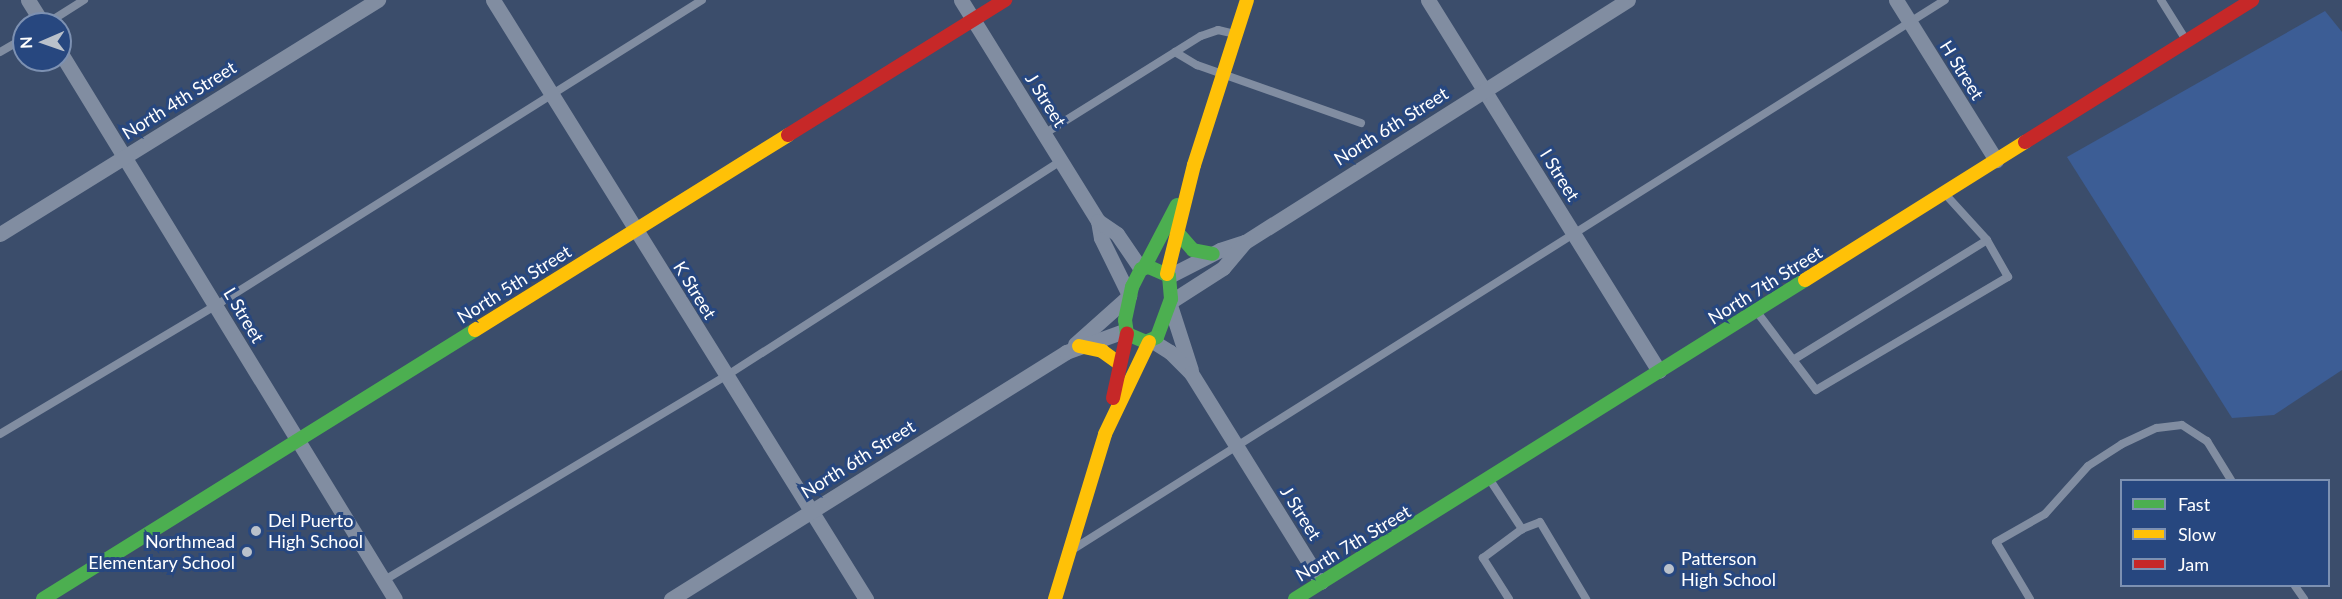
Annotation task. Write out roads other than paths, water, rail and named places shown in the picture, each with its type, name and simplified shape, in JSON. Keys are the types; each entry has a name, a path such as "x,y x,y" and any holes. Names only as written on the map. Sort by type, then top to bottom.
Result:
{"street":[{"name":"North 4th Street","path":"0,234 378,0"},
{"name":"K Street","path":"493,0 809,513 866,599"},
{"name":"J Street","path":"961,0 1098,221 1101,238 1129,295"},
{"name":"North 5th Street","path":"43,599 1005,0"},
{"path":"1170,304 1168,275 1194,165 1247,0"},
{"name":"I Street","path":"1428,0 1659,371"},
{"name":"North 6th Street","path":"1168,275 1245,242 1628,0"},
{"name":"H Street","path":"1896,0 1996,160"},
{"name":"North 7th Street","path":"1295,599 1490,480 1659,371 1757,312 2252,0"},
{"name":"L Street","path":"72,71 395,599"},
{"path":"1055,599 1057,582 1105,434 1126,332 1129,295 1194,165"},
{"name":"J Street","path":"1098,221 1117,234 1142,268"},
{"path":"1179,234 1193,250 1213,254"},
{"path":"1105,434 1170,304 1223,268 1245,242"},
{"path":"1142,268 1168,275"},
{"name":"North 6th Street","path":"671,599 1073,349 1129,295"},
{"name":"J Street","path":"1170,304 1191,373"},
{"path":"1126,332 1151,342"},
{"name":"North 6th Street","path":"1073,349 1126,332"},
{"name":"J Street","path":"1151,342 1170,352 1191,373 1321,582"},
{"path":"1073,349 1102,351 1120,364"},
{"path":"1047,599 1057,582"}],"lane":[{"path":"64,12 84,0"},
{"path":"0,434 215,306 550,93 702,0"},
{"path":"1066,554 1945,0"},
{"path":"2161,0 2187,41"},
{"path":"1044,134 1175,52 1218,30 1236,34"},
{"path":"1175,52 1222,74 1361,123"},
{"path":"384,581 726,376 1061,161"},
{"path":"1757,312 1816,390 2008,277 1987,240 1944,193"},
{"path":"1793,360 1987,240"},
{"path":"2030,599 1996,542 2045,514 2088,466 2122,444 2157,428 2182,425 2207,441 2230,479"},
{"path":"1490,480 1522,530"},
{"path":"1509,599 1483,558 1522,530 1540,522 1586,599"}],"place":[{"name":"Del Puerto High School","path":"256,531"},
{"name":"Northmead Elementary School","path":"247,552"},
{"name":"Patterson High School","path":"1669,569"}]}
